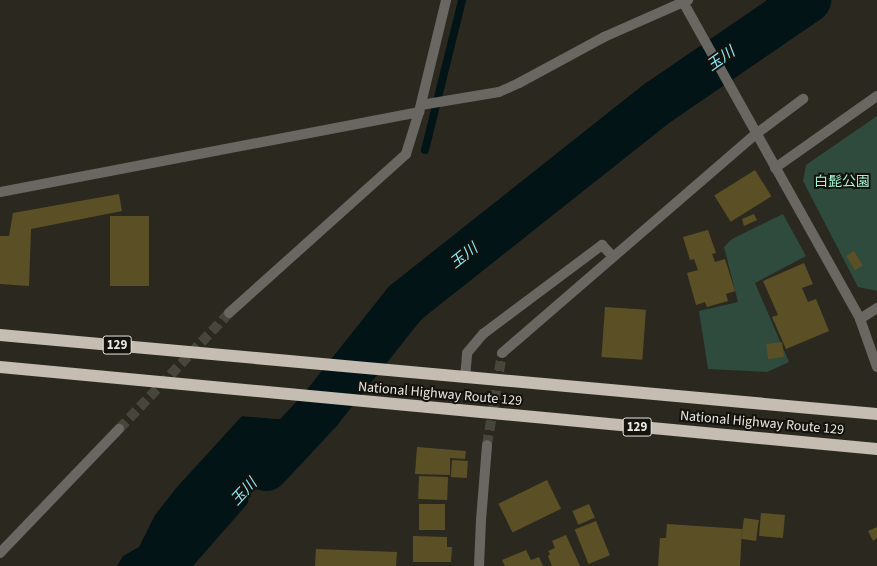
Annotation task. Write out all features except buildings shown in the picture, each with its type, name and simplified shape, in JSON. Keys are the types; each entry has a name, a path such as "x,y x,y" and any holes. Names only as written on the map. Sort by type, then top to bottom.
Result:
{"highway":[{"name":"National Highway Route 129","path":"0,335 877,414"},
{"name":"National Highway Route 129","path":"0,367 877,449"}],"street":[{"path":"229,313 406,154 423,107 446,0"},
{"path":"0,192 423,107 444,101 499,92 604,38 684,1 749,122 860,319 877,366"},
{"path":"775,168 877,96"},
{"path":"502,353 756,134 803,99"},
{"path":"464,378 467,353 483,334 602,245 613,257"},
{"path":"860,319 877,308"},
{"path":"0,553 119,429"},
{"path":"479,566 487,445"}],"green space":[{"name":"白髭公園","path":"877,116 877,291 858,287 803,181 806,165"},
{"path":"783,214 806,256 755,283 789,362 767,372 708,369 699,311 738,302 724,247 732,239"}],"water":[{"path":"242,416 326,423 312,434 273,474 249,494 248,503 193,566 117,566 123,556 139,547 155,515 177,487"}],"pier":[{"path":"242,414 326,421 328,423 240,416"}],"waterway":[{"path":"425,150 462,0"},
{"name":"玉川","path":"266,468 320,410 405,303 659,102 808,0"}],"tunnel":[{"path":"119,429 229,313"},
{"path":"487,445 502,353"}]}
